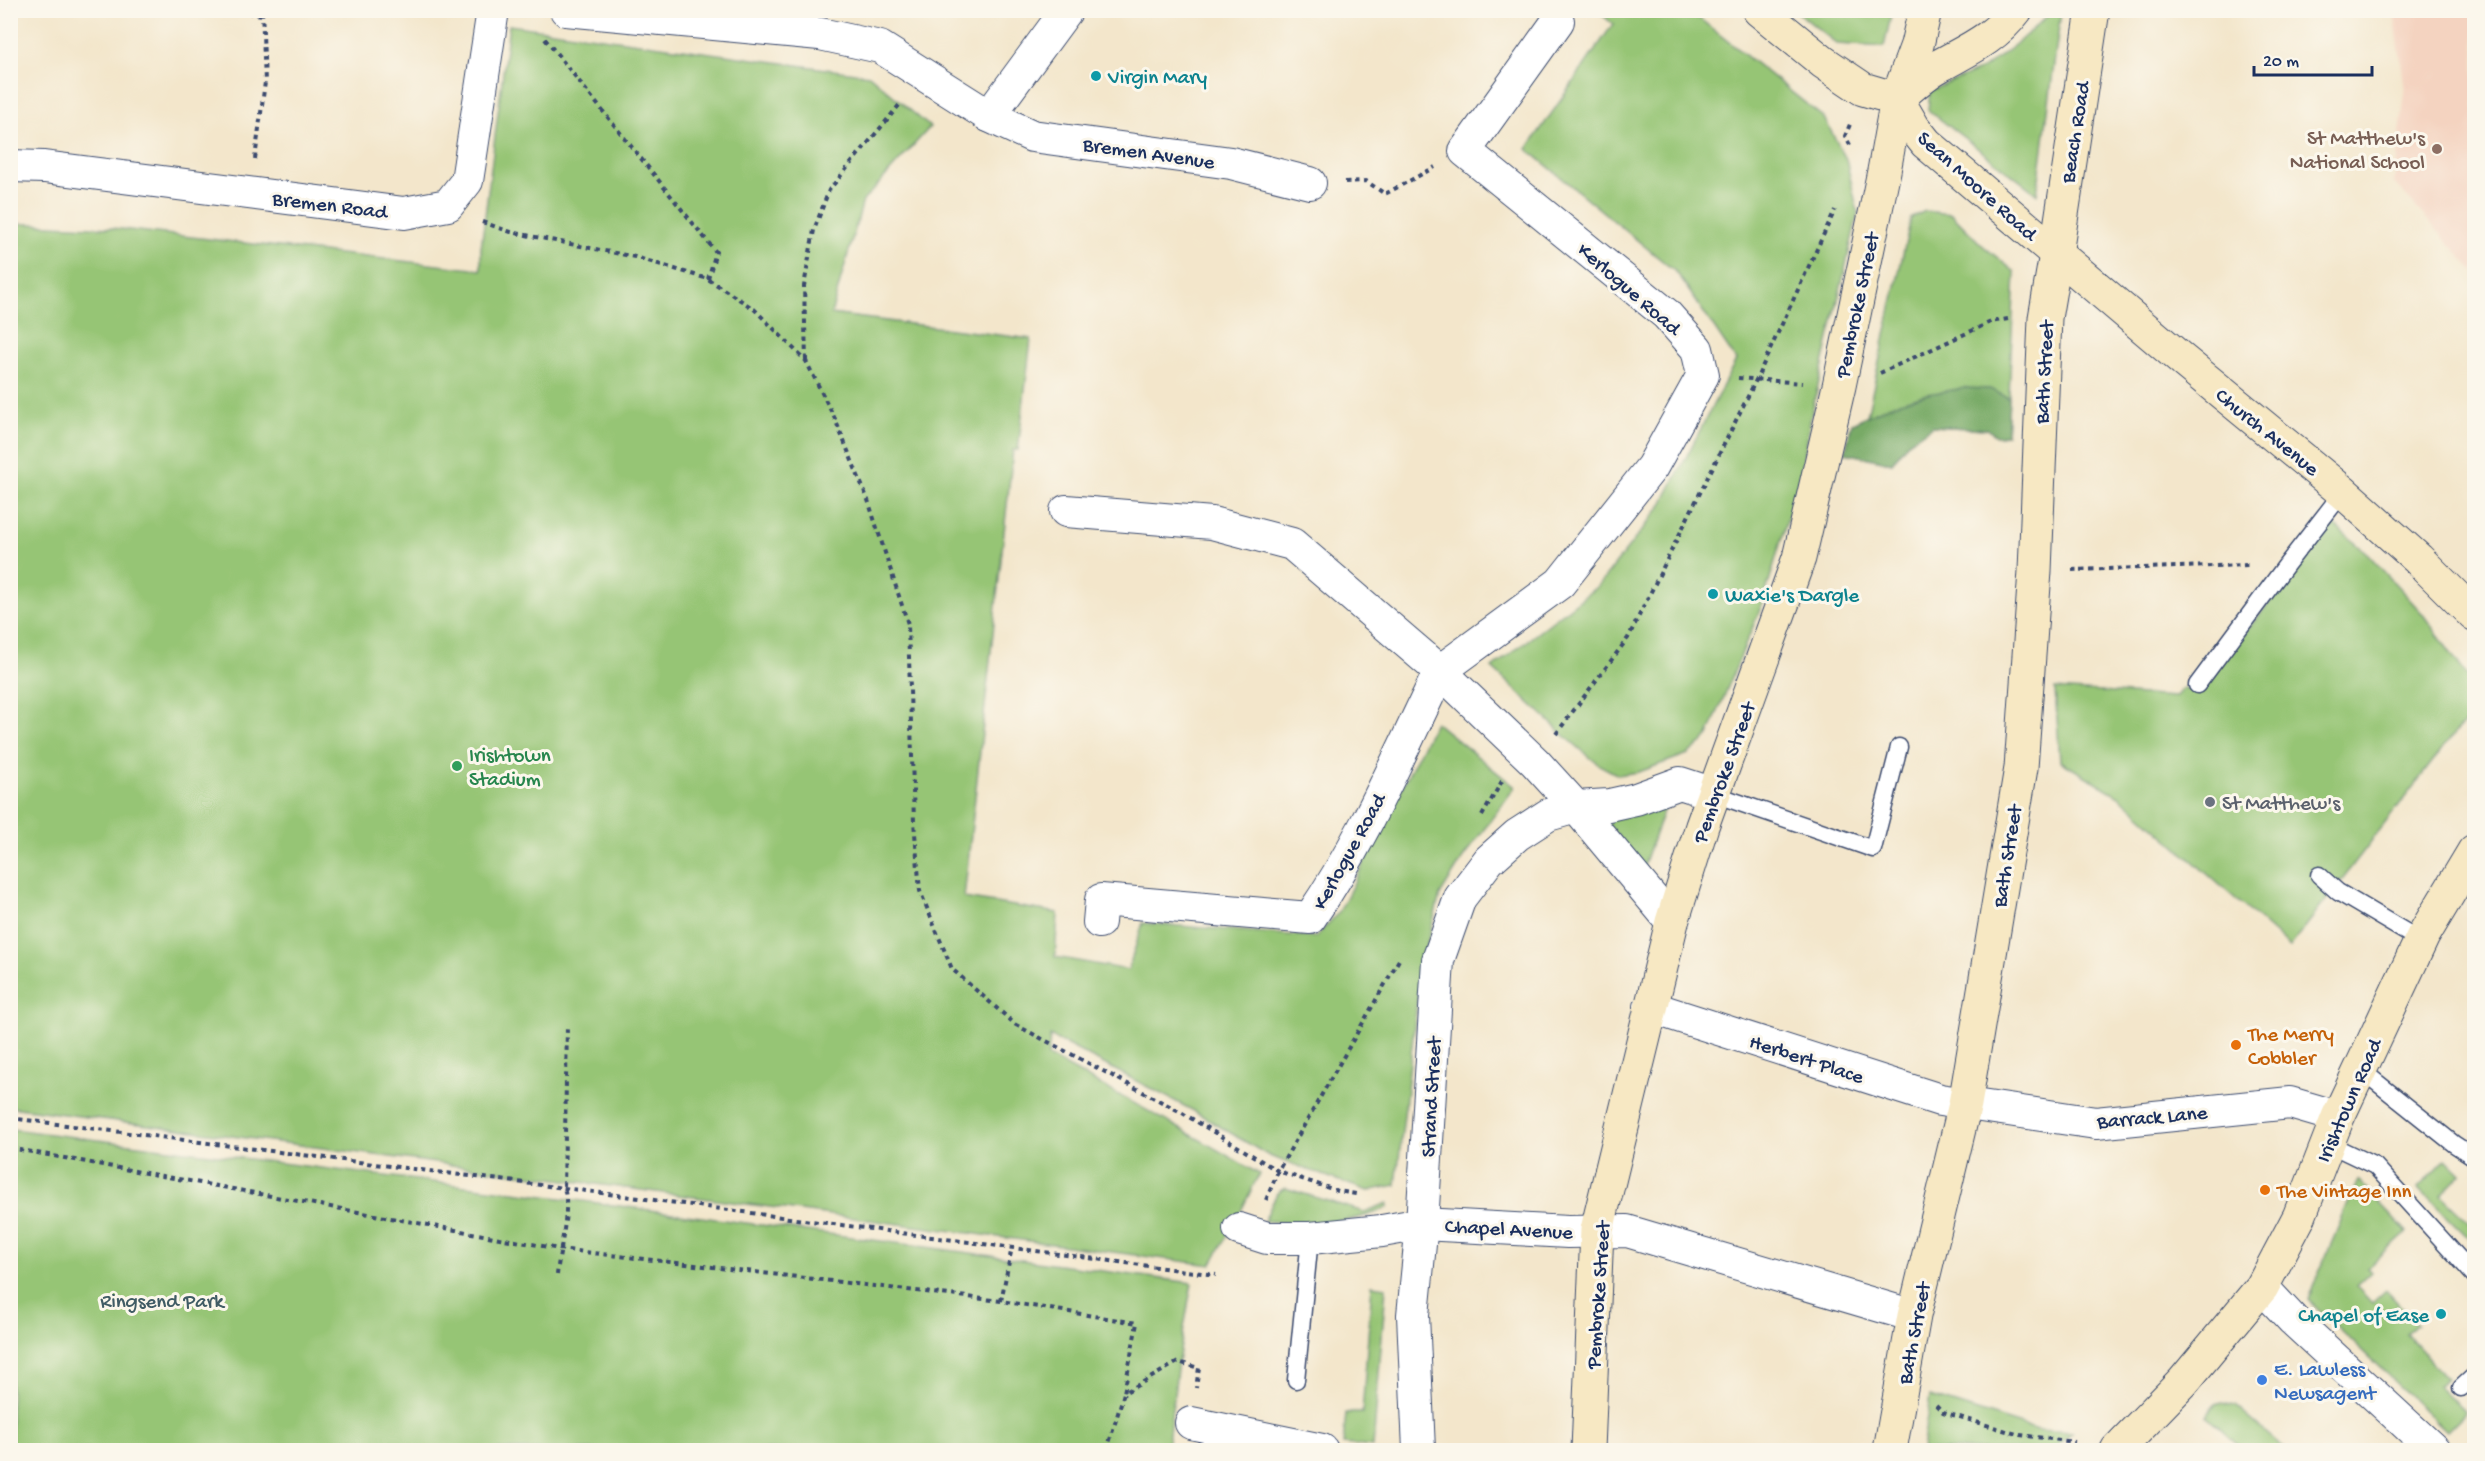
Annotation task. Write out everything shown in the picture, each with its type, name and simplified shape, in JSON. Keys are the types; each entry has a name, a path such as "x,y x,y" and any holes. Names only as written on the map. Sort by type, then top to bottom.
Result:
{"main road":[{"path":"1760,10 1823,62 1863,89 1897,99"},
{"path":"1897,99 1917,45 1925,10"},
{"path":"1897,99 1937,67 1971,50 2004,25 2016,10"},
{"name":"Beach Road","path":"2056,254 2093,10"},
{"name":"Sean Moore Road","path":"1897,99 1926,143 2056,254"},
{"name":"Pembroke Street","path":"1588,1450 1597,1230 1672,922 1714,794 1799,558 1839,386 1897,99"},
{"name":"Church Avenue","path":"2056,254 2343,492 2418,559 2475,615"},
{"name":"Bath Street","path":"1890,1450 1914,1316 1965,1104 2021,768 2035,571 2044,318 2056,254"},
{"name":"Irishtown Road","path":"2117,1450 2183,1382 2262,1287 2299,1217 2332,1130 2421,941 2462,890 2475,851"}],"street":[{"path":"448,205 467,181 493,10"},
{"path":"989,116 1067,10"},
{"name":"Bremen Avenue","path":"556,21 820,34 880,47 989,116 1032,136 1231,163 1310,183"},
{"path":"1465,151 1558,21"},
{"name":"Kerlogue Road","path":"1099,922 1101,900 1310,918 1336,880 1360,837 1440,671 1560,583 1652,467 1703,375 1697,349 1666,314 1465,151"},
{"name":"Bremen Road","path":"10,166 44,168 404,213 448,205"},
{"path":"1066,512 1212,523 1292,544 1440,671 1535,762 1576,807 1672,922"},
{"path":"1576,807 1609,805 1627,801 1680,783 1714,794"},
{"name":"Strand Street","path":"1419,1450 1413,1315 1422,1224 1438,960 1460,898 1489,860 1517,835 1548,815 1576,807"},
{"name":"Herbert Place","path":"1650,1007 1940,1100 1965,1104"},
{"name":"Barrack Lane","path":"1965,1104 2096,1123 2290,1103 2332,1130"},
{"name":"Chapel Avenue","path":"1241,1230 1267,1238 1310,1238 1382,1231 1422,1224 1568,1232 1627,1231 1914,1316"},
{"path":"2262,1287 2293,1320 2434,1450"},
{"path":"1191,1423 1322,1450"}],"lane":[{"path":"2197,685 2343,492"},
{"path":"1714,794 1873,849 1899,747"},
{"path":"2319,874 2338,892 2421,941"},
{"path":"2360,1069 2454,1144 2475,1157"},
{"path":"2332,1130 2375,1166 2475,1275"},
{"path":"1296,1380 1310,1238"},
{"path":"2461,1388 2475,1376"}],"path":[{"path":"230,10 262,13 265,82 250,194"},
{"path":"556,21 545,42 716,252 708,279"},
{"path":"806,361 804,286 814,230 829,190 890,118 923,74"},
{"path":"1310,183 1366,182 1385,194 1465,151"},
{"path":"448,205 463,215 511,232 635,257 708,279 754,309 806,361 835,419 868,500 908,624 914,822 920,891 952,969 1016,1025 1179,1111 1278,1171 1338,1191 1358,1195"},
{"path":"1479,819 1503,778 1535,762 1628,638 1836,209"},
{"path":"1746,379 1839,386 1880,373 1928,353 1991,322 2012,318"},
{"path":"2035,571 2287,564"},
{"path":"1241,1230 1262,1211 1278,1171 1403,954"},
{"path":"557,1275 568,1199 564,1188 567,1027"},
{"path":"10,1118 564,1188 1216,1275"},
{"path":"10,1148 559,1249 1001,1301 1137,1323 1124,1393 1107,1450"},
{"path":"1001,1301 1012,1247"},
{"path":"1124,1393 1178,1362 1199,1368"},
{"path":"1931,1400 1943,1412 2020,1436 2075,1442"}],"shaded area":[{"name":"St Matthew's National School","path":"2394,11 2474,11 2474,271 2394,183 2405,91"}],"green space":[{"path":"1597,11 1690,11 1824,118 1846,159 1858,213 1811,416 1802,469 1763,602 1707,738 1688,754 1639,772 1618,775 1599,765 1492,668 1599,585 1661,506 1736,360 1677,273 1527,149 1613,24"},
{"path":"1796,11 1892,11 1884,47 1837,44"},
{"path":"2053,11 2061,11 2037,194 1928,110 1930,91 1984,68"},
{"name":"Irishtown Stadium","path":"509,25 869,75 930,127 863,201 831,314 1031,339 1018,450 1013,450 964,898 1058,913 1055,957 1128,970 1143,923 1316,937 1339,912 1435,722 1515,787 1463,858 1440,895 1421,967 1396,1185 1368,1191 1269,1156 1194,1111 1050,1036 1048,1056 1259,1174 1211,1265 11,1107 10,223 112,228 481,270 481,248"},
{"path":"1925,211 1951,214 1981,244 2015,272 2007,435 1996,436 1988,429 1932,426 1907,443 1892,463 1845,453 1852,423 1867,416 1911,218"},
{"path":"1965,388 1990,389 2009,398 2007,435 1996,436 1987,429 1932,426 1907,443 1892,463 1845,453 1852,423 1893,404 1927,394"},
{"path":"2334,525 2368,554 2422,613 2468,677 2474,696 2474,715 2456,731 2290,947 2119,796 2060,761 2055,689 2175,697 2183,688 2201,689 2290,576"},
{"path":"1667,800 1643,868 1605,821"},
{"name":"Ringsend Park","path":"11,1129 568,1199 1192,1283 1178,1362 1167,1450 11,1450"},
{"path":"2446,1159 2461,1174 2441,1195 2474,1227 2474,1243 2418,1188"},
{"path":"2358,1180 2407,1232 2367,1268 2371,1272 2356,1286 2372,1303 2386,1290 2417,1324 2407,1334 2446,1378 2438,1386 2465,1412 2446,1431 2308,1299"},
{"path":"1285,1188 1364,1212 1388,1203 1388,1207 1359,1218 1343,1221 1295,1223 1264,1221 1277,1193"},
{"path":"1372,1285 1386,1287 1373,1447 1343,1444 1346,1413 1362,1413"},
{"path":"1930,1396 2037,1430 2072,1432 2054,1450 1922,1450"},
{"path":"2222,1403 2235,1406 2286,1450 2243,1450 2206,1416 2216,1405"}],"place":[{"name":"Virgin Mary","path":"1096,76"},
{"name":"St Matthew's National School","path":"2437,149"},
{"name":"Waxie's Dargle","path":"1713,594"},
{"name":"Irishtown Stadium","path":"457,766"},
{"name":"St Matthew's","path":"2210,802"},
{"name":"The Merry Cobbler","path":"2236,1045"},
{"name":"The Vintage Inn","path":"2265,1190"},
{"name":"Chapel of Ease","path":"2441,1314"},
{"name":"E. Lawless Newsagent","path":"2262,1380"}]}
